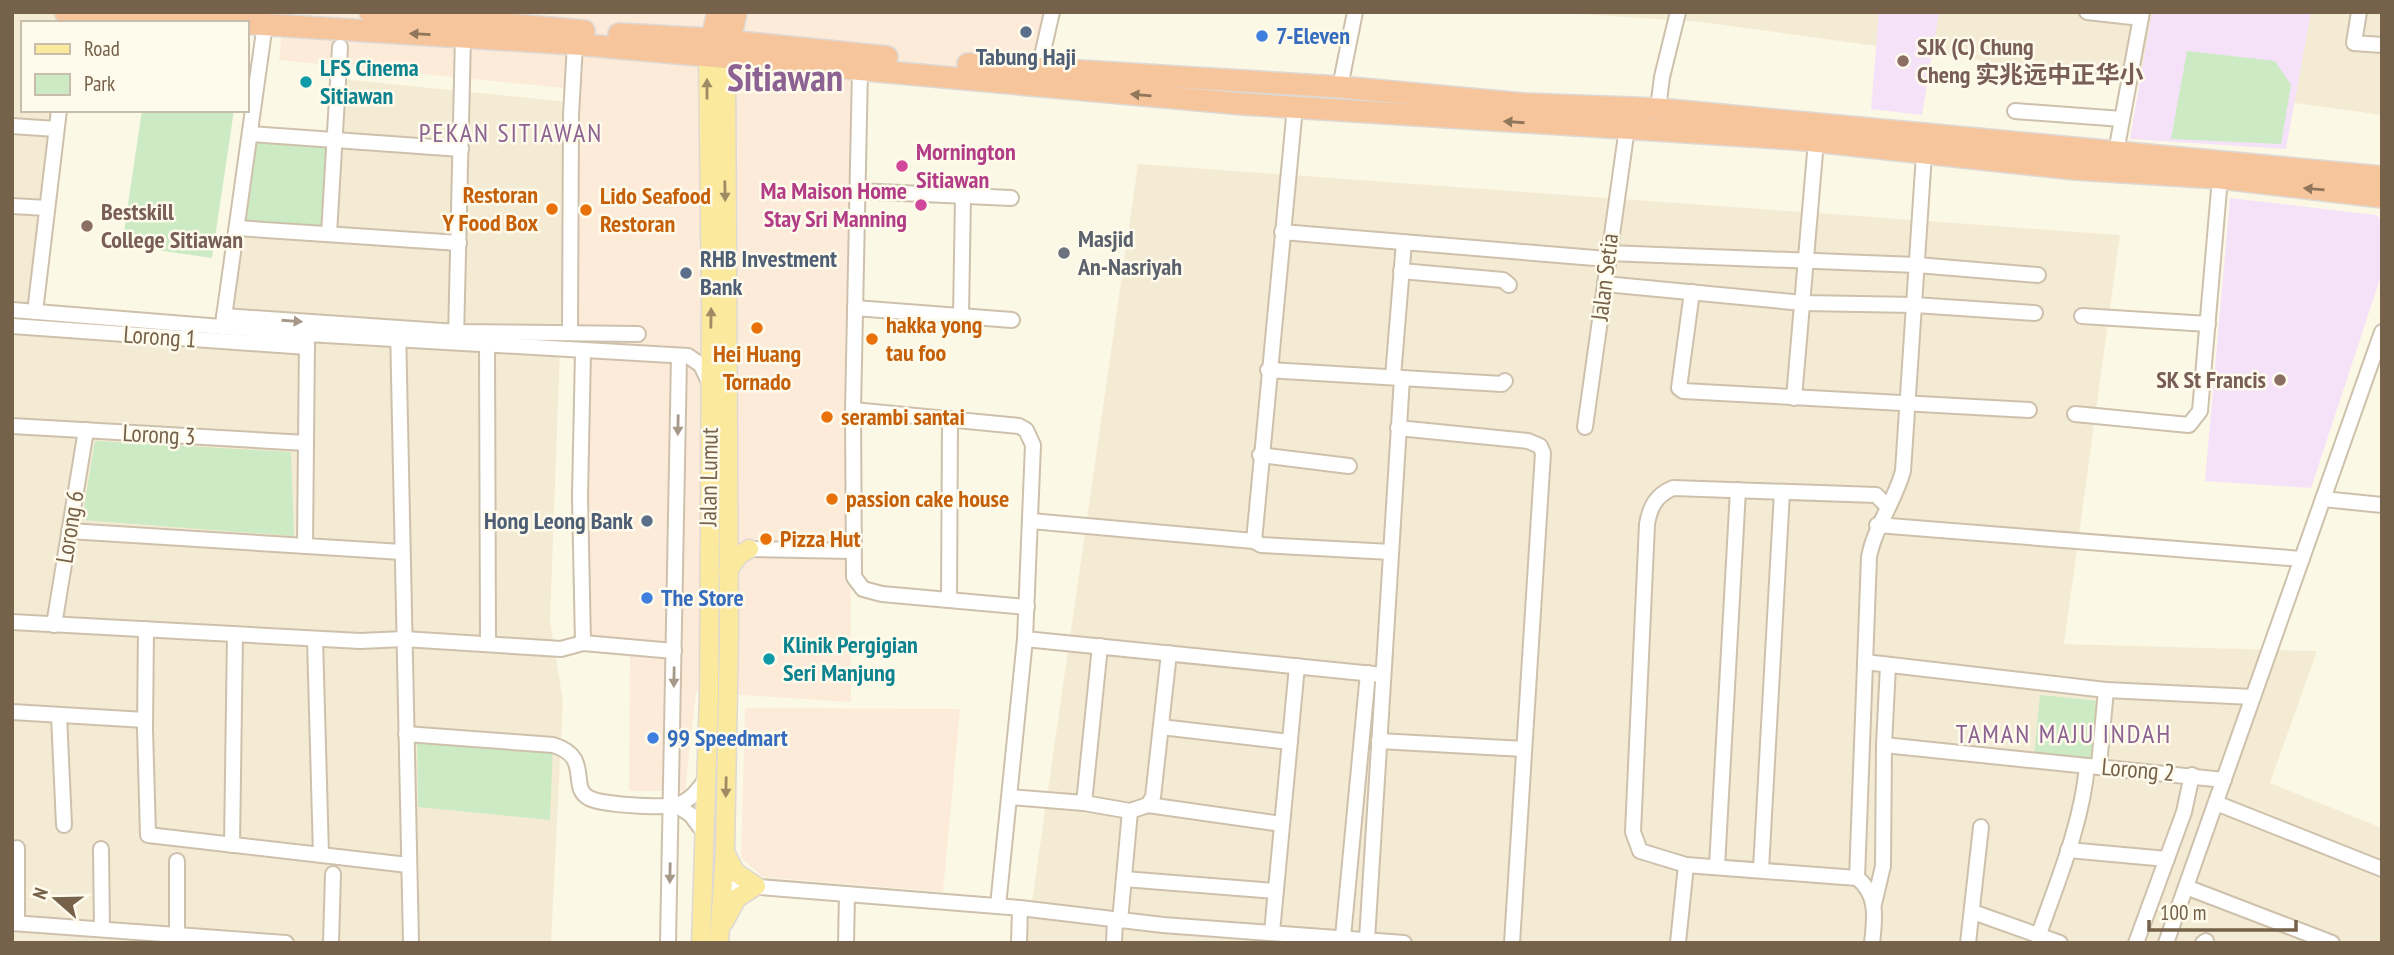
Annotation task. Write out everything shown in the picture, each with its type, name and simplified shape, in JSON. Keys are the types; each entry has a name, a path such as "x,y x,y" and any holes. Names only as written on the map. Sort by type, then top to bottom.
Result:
{"highway":[{"path":"65,12 212,21"},
{"path":"370,12 718,48 860,69 1295,107 1627,128 1808,135 1963,137 2382,177"},
{"name":"Jalan Lumut","path":"718,12 718,48"},
{"name":"Jalan Lumut","path":"718,48 736,12"},
{"path":"248,23 460,23 575,44 718,48 1147,78 1340,87 1523,104 1658,109 1663,120 1668,122 1808,135 1913,141 1922,148 1924,154 2075,169 2211,177"},
{"path":"1147,78 1231,91 1280,95 1287,97 1295,107"},
{"path":"1340,87 1341,94 1350,99 1417,106 1445,117"},
{"path":"1523,104 1551,113 1617,116 1627,128"},
{"path":"1963,137 1967,149 1973,152 2044,158 2075,169"},
{"path":"2116,152 2120,158 2211,177 2376,199"}],"main road":[{"name":"Jalan Lumut","path":"701,943 709,726 710,386 718,48"},
{"name":"Jalan Lumut","path":"718,48 729,634 725,850 719,939"},
{"path":"728,531 735,542 749,549"},
{"path":"728,571 738,556 749,549"},
{"path":"708,662 718,660 723,654 729,634"},
{"path":"709,726 713,702 717,697 728,694"},
{"path":"701,917 709,896 723,884 713,875 705,843"},
{"path":"719,939 732,905 755,886 735,872 725,850"}],"street":[{"path":"1039,69 1052,12"},
{"path":"1340,87 1356,12"},
{"path":"1658,109 1662,77 1678,12"},
{"path":"2087,12 2141,15 2116,152"},
{"path":"2359,12 2354,43 2382,45"},
{"path":"456,338 461,149 460,23"},
{"path":"223,322 265,24"},
{"path":"570,333 571,115 575,44"},
{"path":"329,234 340,47"},
{"path":"860,69 852,569 863,589 882,594 1027,607"},
{"path":"1254,541 1268,370 1295,107"},
{"path":"2015,111 2122,118"},
{"path":"36,312 59,112"},
{"path":"12,127 56,130"},
{"name":"Jalan Setia","path":"1585,427 1627,128"},
{"path":"250,134 461,149"},
{"path":"1794,398 1807,260 1808,135"},
{"path":"1857,878 1869,557 1877,526 1899,486 1903,471 1924,154"},
{"path":"2075,414 2189,425 2194,423 2200,411 2208,324 2211,177"},
{"path":"857,191 1011,198"},
{"path":"961,316 963,196"},
{"path":"12,206 47,208"},
{"path":"237,228 458,243"},
{"path":"1282,232 1607,256 1807,260 1917,265 2038,275"},
{"path":"1367,939 1398,428 1397,378 1404,242"},
{"path":"1401,271 1503,280 1509,285"},
{"path":"1605,285 1803,303 1915,305 2035,313"},
{"path":"1692,292 1681,390 2029,410"},
{"path":"855,308 1012,320"},
{"path":"12,310 456,338 570,333 638,334"},
{"path":"2082,316 2208,324"},
{"path":"223,322 307,341 397,334"},
{"name":"Lorong 1","path":"12,326 307,341"},
{"path":"2166,943 2382,332"},
{"path":"397,334 411,943"},
{"path":"456,338 487,345 695,359 705,371 710,386"},
{"path":"305,546 307,341"},
{"path":"487,345 488,644"},
{"path":"583,351 580,496 583,643"},
{"path":"668,943 674,805 679,356"},
{"path":"1268,370 1502,384 1505,381"},
{"path":"853,410 1019,426 1026,430 1033,449 1025,639 998,906"},
{"path":"949,600 950,419"},
{"name":"Lorong 3","path":"12,426 306,443"},
{"path":"1398,428 1528,441 1540,446 1544,453 1512,943"},
{"name":"Lorong 6","path":"54,625 86,430"},
{"path":"1260,455 1349,466"},
{"path":"1873,905 1867,885 1857,878 1686,865 1640,851 1633,832 1649,510 1661,493 1672,488 1876,495 1887,506"},
{"path":"1717,866 1738,491"},
{"path":"1761,869 1782,492"},
{"path":"2323,499 2382,505"},
{"path":"1031,520 1254,541 1261,545 1391,552"},
{"path":"1877,526 2302,559"},
{"path":"69,531 402,552"},
{"path":"749,549 852,551"},
{"path":"12,622 315,639 404,639 561,649 583,643 674,651"},
{"path":"146,629 145,720 149,835 408,865"},
{"path":"232,845 235,634"},
{"path":"315,639 321,855"},
{"path":"1025,639 1383,675"},
{"path":"1084,803 1100,646"},
{"path":"1149,805 1153,797 1169,653"},
{"path":"1865,662 2106,690 2253,698"},
{"path":"1872,943 1873,905 1883,866 1888,665"},
{"path":"1272,932 1297,666"},
{"path":"1343,937 1368,673"},
{"path":"2039,934 2093,765 2106,690"},
{"path":"12,712 145,720"},
{"path":"59,715 64,825"},
{"path":"1161,727 1290,742"},
{"path":"406,734 553,745 573,754 583,791 588,798 674,805 691,815 705,843"},
{"path":"1379,741 1524,749"},
{"name":"Lorong 2","path":"1884,745 2224,780"},
{"path":"2136,943 2184,812 2192,775"},
{"path":"674,805 693,796 707,778"},
{"path":"1010,797 1084,803 1130,811 1149,805 1282,824"},
{"path":"2216,803 2382,869"},
{"path":"1114,943 1124,879 1130,811"},
{"path":"1969,943 1981,827"},
{"path":"17,848 14,923 286,943"},
{"path":"100,849 102,929"},
{"path":"2068,850 2167,859"},
{"path":"177,861 177,934"},
{"path":"1678,943 1686,865"},
{"path":"331,943 333,874"},
{"path":"1124,879 1276,891"},
{"path":"723,884 1020,908 1219,936 1272,932 1404,943"},
{"path":"2186,887 2332,943"},
{"path":"846,943 847,894"},
{"path":"1019,943 1020,908"},
{"path":"1973,912 2060,943"},
{"path":"73,943 74,926"}],"shaded area":[{"path":"12,12 70,12 69,21 21,21 21,112 59,112 35,313 220,324 235,232 330,238 341,79 569,102 550,622 563,701 551,943 12,943"},
{"path":"284,12 1048,12 1033,76 850,77 851,702 696,692 685,791 629,791 630,644 574,642 574,89 279,60"},
{"path":"1549,12 2382,12 2382,115 1702,22"},
{"name":"SJK (C) Chung Cheng 实兆远中正华小","path":"1879,12 1939,12 1922,115 1871,109"},
{"path":"2152,12 2311,12 2286,149 2130,139"},
{"path":"1138,164 2120,235 2064,644 2317,651 2270,783 2382,828 2382,943 1026,943"},
{"name":"SK St Francis","path":"2230,198 2376,215 2382,220 2380,279 2311,488 2205,481"},
{"path":"745,708 960,709 943,892 763,877 741,858"}],"green space":[{"path":"2187,51 2275,61 2291,85 2281,144 2171,139"},
{"path":"142,112 234,112 212,258 122,245"},
{"path":"250,134 334,140 329,234 237,228"},
{"path":"95,441 291,452 294,536 82,520"},
{"path":"2040,695 2100,701 2093,762 2034,756"},
{"path":"417,735 553,745 550,820 418,807"}],"place":[{"name":"Tabung Haji","path":"1026,32"},
{"name":"7-Eleven","path":"1262,36"},
{"name":"SJK (C) Chung Cheng 实兆远中正华小","path":"1903,61"},
{"name":"LFS Cinema Sitiawan","path":"306,82"},
{"name":"Mornington Sitiawan","path":"902,166"},
{"name":"Ma Maison Home Stay Sri Manning","path":"921,205"},
{"name":"Restoran Y Food Box","path":"552,209"},
{"name":"Lido Seafood Restoran","path":"586,210"},
{"name":"Bestskill College Sitiawan","path":"87,226"},
{"name":"Masjid An-Nasriyah","path":"1064,253"},
{"name":"RHB Investment Bank","path":"686,273"},
{"name":"Hei Huang Tornado","path":"757,328"},
{"name":"hakka yong tau foo","path":"872,339"},
{"name":"SK St Francis","path":"2280,380"},
{"name":"serambi santai","path":"827,417"},
{"name":"passion cake house","path":"832,499"},
{"name":"Hong Leong Bank","path":"647,521"},
{"name":"Pizza Hut","path":"766,539"},
{"name":"The Store","path":"647,598"},
{"name":"Klinik Pergigian Seri Manjung","path":"769,659"},
{"name":"99 Speedmart","path":"653,738"}],"district":[{"name":"Sitiawan","path":"785,78"},
{"name":"PEKAN SITIAWAN","path":"511,133"},
{"name":"TAMAN MAJU INDAH","path":"2064,734"}]}
